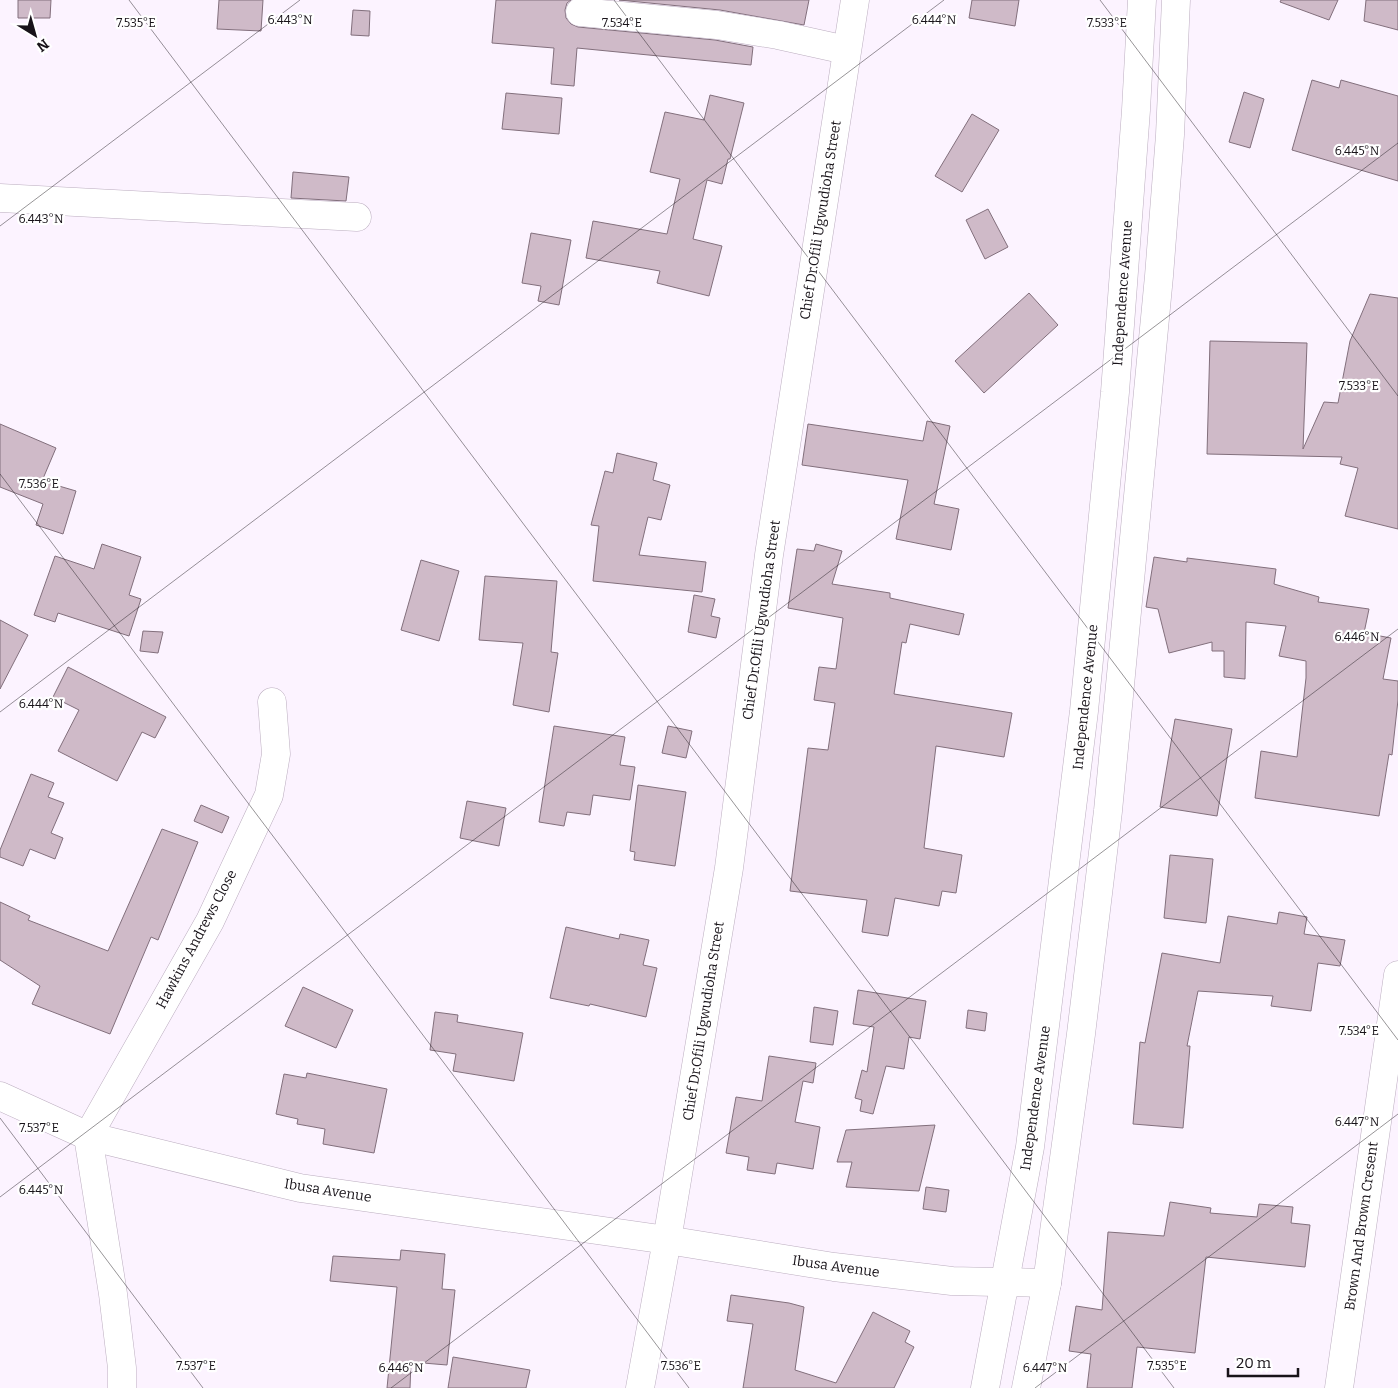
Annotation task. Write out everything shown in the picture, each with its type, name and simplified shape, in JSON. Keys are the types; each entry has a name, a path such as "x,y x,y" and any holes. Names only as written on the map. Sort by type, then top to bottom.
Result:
{"street":[{"name":"Chief Dr.Ofili Ugwudioha Street","path":"667,1240 729,868 769,555 854,0"},
{"name":"Independence Avenue","path":"985,1388 1030,1147 1086,692 1115,392 1136,110 1142,0"},
{"path":"1026,1388 1047,1283 1082,1024 1117,722 1159,276 1170,136 1176,0"},
{"path":"580,12 717,25 787,37 846,50"},
{"path":"0,198 357,217"},
{"name":"Hawkins Andrews Close","path":"88,1136 210,921 269,795 276,754 272,702"},
{"name":"Brown And Brown Cresent","path":"1338,1388 1398,974"},
{"name":"Ibusa Avenue","path":"0,1096 88,1136 300,1188 667,1240 834,1267 952,1282 1047,1283"},
{"path":"88,1136 113,1294 122,1368 122,1388"},
{"path":"640,1388 667,1240"}],"building":[{"path":"18,0 51,0 50,18 18,18"},
{"path":"219,0 263,0 261,31 217,29"},
{"path":"496,0 571,0 567,3 565,10 566,18 571,24 578,27 715,40 753,47 751,65 577,48 574,86 551,84 554,48 492,43"},
{"path":"619,0 809,0 804,25 720,10"},
{"path":"972,0 1019,0 1015,26 969,18"},
{"path":"1281,0 1338,0 1329,20 1280,2"},
{"path":"1366,0 1398,0 1398,30 1364,21"},
{"path":"353,10 370,11 369,36 351,35"},
{"path":"1312,80 1339,88 1341,80 1398,96 1398,181 1292,150"},
{"path":"1244,92 1264,99 1250,148 1229,142"},
{"path":"506,93 562,98 559,134 502,129"},
{"path":"710,95 744,103 722,184 707,180 693,239 722,246 709,296 657,283 660,271 586,258 593,221 667,234 680,179 650,172 665,112 704,120"},
{"path":"972,114 999,130 962,192 935,176"},
{"path":"293,172 349,177 346,201 291,198"},
{"path":"988,209 1008,247 985,259 966,220"},
{"path":"531,233 571,240 559,305 538,301 541,286 522,283"},
{"path":"1029,293 1058,325 984,393 955,361"},
{"path":"1370,294 1398,298 1398,529 1345,516 1358,468 1340,464 1342,457 1207,454 1210,341 1307,343 1303,449 1324,402 1338,403 1350,341"},
{"path":"927,421 950,426 934,504 959,509 951,550 896,539 908,480 802,465 808,424 923,441"},
{"path":"0,424 56,448 42,481 76,491 63,534 36,525 43,504 0,487"},
{"path":"617,453 657,463 653,480 670,485 661,520 648,517 639,555 706,562 702,592 593,581 599,526 591,525 605,471 613,473"},
{"path":"102,544 141,557 129,595 141,599 129,636 58,613 55,622 34,615 55,556 94,569"},
{"path":"816,544 842,551 832,584 890,593 890,598 964,614 959,635 910,624 906,643 902,642 894,694 1012,713 1004,757 936,746 924,848 962,855 956,893 942,891 939,906 895,898 888,936 862,932 867,900 790,891 808,748 828,750 835,703 814,700 819,667 836,669 843,618 788,608 797,549 814,551"},
{"path":"1154,557 1187,562 1187,558 1276,569 1274,584 1319,597 1318,602 1369,609 1364,633 1391,638 1383,679 1398,681 1398,700 1392,755 1389,754 1379,816 1255,798 1261,751 1297,757 1306,678 1306,661 1279,656 1286,626 1246,622 1245,679 1224,677 1224,651 1212,651 1212,642 1169,653 1158,609 1146,607"},
{"path":"421,560 459,571 439,641 401,630"},
{"path":"485,576 557,581 551,652 558,653 549,712 513,705 523,643 479,640"},
{"path":"694,595 715,599 711,616 720,618 716,638 688,632"},
{"path":"0,620 28,635 0,689"},
{"path":"143,631 163,632 158,653 140,651"},
{"path":"68,667 166,717 155,738 142,732 117,781 58,751 79,710 53,697"},
{"path":"1175,719 1232,729 1217,816 1160,807"},
{"path":"554,726 625,737 620,765 635,767 630,800 593,795 590,815 567,812 564,826 539,822"},
{"path":"668,726 692,731 686,758 662,753"},
{"path":"31,774 54,783 48,797 64,803 51,833 63,838 55,859 30,849 23,866 0,857 0,850"},
{"path":"638,785 686,792 675,866 634,860 635,852 630,851"},
{"path":"467,801 506,808 499,846 460,838"},
{"path":"201,805 229,817 222,833 194,821"},
{"path":"162,829 198,842 158,940 151,937 110,1034 32,1004 40,986 0,960 0,902 30,916 28,920 108,951"},
{"path":"1170,855 1213,859 1206,923 1164,918"},
{"path":"1279,912 1307,917 1304,934 1345,940 1340,966 1318,963 1311,1011 1271,1006 1273,996 1198,991 1187,1046 1190,1046 1183,1128 1133,1124 1140,1042 1145,1043 1162,953 1220,963 1228,916 1277,924"},
{"path":"566,927 619,939 620,934 649,940 643,965 657,968 646,1017 590,1004 589,1006 550,998"},
{"path":"303,987 353,1010 336,1048 285,1026"},
{"path":"858,990 926,1001 920,1039 909,1037 904,1069 886,1066 873,1114 860,1111 862,1100 855,1098 862,1070 867,1072 874,1027 853,1024"},
{"path":"814,1007 838,1011 833,1045 810,1042"},
{"path":"968,1010 987,1013 985,1031 966,1028"},
{"path":"435,1012 458,1015 457,1022 523,1033 514,1081 453,1071 456,1054 430,1050"},
{"path":"769,1056 816,1063 813,1083 803,1081 795,1122 820,1127 813,1169 777,1163 775,1174 747,1170 749,1157 726,1153 736,1097 762,1101"},
{"path":"307,1073 387,1089 374,1153 323,1144 325,1129 297,1124 298,1119 276,1114 284,1074 306,1078"},
{"path":"935,1125 919,1191 846,1187 852,1162 837,1162 846,1130"},
{"path":"926,1187 949,1190 946,1212 923,1209"},
{"path":"1170,1202 1211,1208 1210,1213 1257,1217 1259,1204 1293,1207 1291,1223 1310,1225 1305,1267 1206,1257 1195,1353 1137,1347 1132,1388 1087,1388 1091,1354 1069,1351 1076,1306 1102,1310 1108,1232 1164,1236"},
{"path":"401,1250 445,1254 442,1289 455,1290 447,1365 411,1362 410,1388 387,1388 397,1287 330,1281 333,1256 400,1260"},
{"path":"731,1295 789,1303 804,1307 795,1370 836,1383 873,1312 910,1331 905,1342 914,1347 894,1388 743,1388 753,1324 727,1321"},
{"path":"453,1357 530,1370 526,1388 448,1388"}]}
